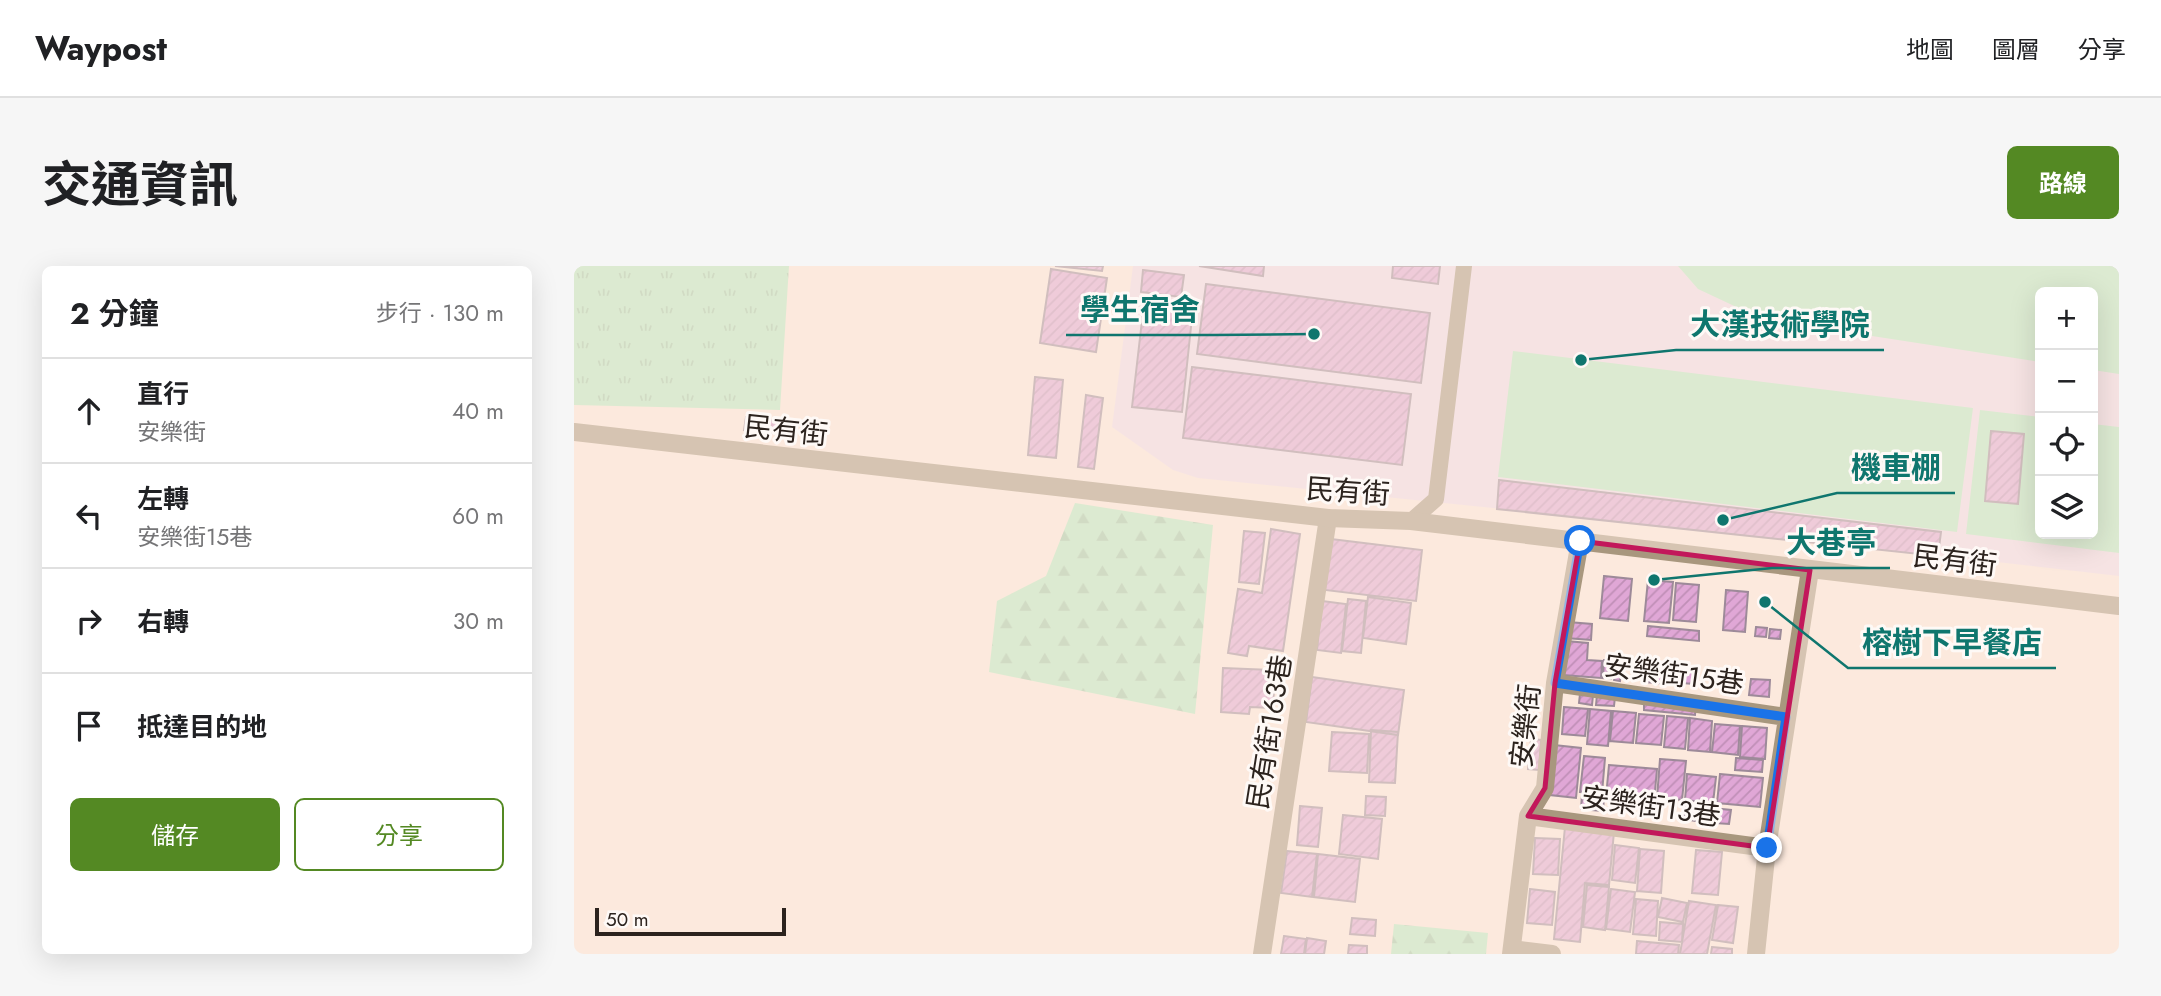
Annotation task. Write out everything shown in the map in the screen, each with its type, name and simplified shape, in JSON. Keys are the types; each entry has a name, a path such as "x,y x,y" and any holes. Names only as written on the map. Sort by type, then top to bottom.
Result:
{"street":[{"name":"民有街","path":"574,432 1328,518 1411,521 2119,606"},
{"name":"民有街163巷","path":"1262,954 1328,518"},
{"name":"安樂街","path":"1511,951 1528,816 1545,788 1555,683 1580,541"},
{"path":"1756,954 1767,848 1810,570"},
{"name":"安樂街15巷","path":"1555,683 1786,717"},
{"name":"安樂街13巷","path":"1528,816 1767,848"},
{"path":"1511,951 1552,954"}],"lane":[{"path":"1411,521 1436,499 1464,266"}],"highlighted area":[{"path":"1580,541 1810,570 1767,848 1528,816 1545,788 1555,683"}],"shaded area":[{"path":"1133,266 2119,266 2119,576 1778,537 1198,478 1173,470 1112,427"}],"green space":[{"path":"574,266 789,266 780,410 574,405"},
{"path":"1678,266 2119,266 2119,374 2098,371 2098,287 2035,287 2035,361 1762,319 1698,289"},
{"path":"1513,351 1973,408 1957,532 1498,477"},
{"path":"1980,410 2035,416 2035,539 2098,539 2098,425 2119,427 2119,553 1966,534"},
{"path":"1075,503 1213,525 1195,714 989,672 997,601 1046,576"},
{"path":"1394,924 1488,933 1486,954 1391,954"}],"building":[{"path":"1055,266 1103,266 1102,271"},
{"path":"1199,266 1264,266 1263,276"},
{"path":"1393,266 1440,266 1438,284 1392,278"},
{"path":"1051,269 1107,278 1096,352 1040,343"},
{"path":"1143,270 1184,275 1181,297 1141,292"},
{"path":"1206,284 1430,313 1421,383 1197,354"},
{"path":"1144,303 1193,308 1182,412 1132,407"},
{"path":"1192,367 1411,394 1402,465 1183,438"},
{"path":"1035,377 1063,380 1056,458 1028,455"},
{"path":"1086,395 1103,398 1094,469 1078,467"},
{"path":"746,417 790,423 789,435 744,430"},
{"path":"1991,431 2024,434 2018,504 1985,501"},
{"path":"1499,480 1941,532 1938,556 1497,509"},
{"path":"1271,529 1300,534 1283,651 1249,646 1247,656 1228,653 1238,589 1262,593"},
{"path":"1244,531 1265,533 1259,584 1239,582"},
{"path":"1331,539 1422,550 1416,601 1325,590"},
{"path":"1604,576 1632,579 1628,621 1600,618"},
{"path":"1648,580 1673,582 1669,623 1644,621"},
{"path":"1676,583 1699,585 1696,622 1673,620"},
{"path":"1726,590 1748,592 1745,632 1723,630"},
{"path":"1368,597 1411,603 1406,644 1363,638"},
{"path":"1348,599 1366,601 1361,653 1342,651"},
{"path":"1322,601 1346,604 1341,653 1317,650"},
{"path":"1568,622 1592,624 1591,640 1566,638"},
{"path":"1648,626 1699,631 1699,641 1647,636"},
{"path":"1756,627 1767,628 1766,637 1755,636"},
{"path":"1770,629 1781,630 1780,639 1769,638"},
{"path":"1566,641 1588,643 1587,660 1602,661 1601,678 1563,675"},
{"path":"1604,660 1613,661 1611,679 1603,678"},
{"path":"1615,662 1622,663 1620,681 1614,680"},
{"path":"1647,666 1668,667 1667,684 1645,682"},
{"path":"1223,668 1275,670 1273,708 1250,707 1249,714 1221,712"},
{"path":"1672,669 1694,671 1693,684 1671,682"},
{"path":"1312,677 1404,690 1398,735 1306,722"},
{"path":"1751,679 1770,680 1769,697 1749,695"},
{"path":"1580,694 1593,695 1592,705 1579,703"},
{"path":"1597,695 1615,697 1614,706 1596,705"},
{"path":"1644,700 1696,705 1695,715 1644,710"},
{"path":"1564,707 1588,709 1585,736 1562,734"},
{"path":"1590,709 1611,711 1608,746 1587,744"},
{"path":"1613,711 1636,713 1633,743 1610,741"},
{"path":"1639,714 1664,716 1661,745 1636,743"},
{"path":"1667,716 1688,718 1685,749 1664,747"},
{"path":"1690,718 1712,721 1710,752 1688,750"},
{"path":"1715,724 1740,726 1738,755 1712,752"},
{"path":"1742,726 1767,728 1765,759 1740,757"},
{"path":"1371,730 1398,732 1395,783 1369,782"},
{"path":"1332,732 1369,734 1367,773 1329,771"},
{"path":"1531,739 1541,740 1539,770 1528,769"},
{"path":"1554,745 1581,748 1576,798 1550,795"},
{"path":"1584,756 1605,758 1602,793 1580,792"},
{"path":"1736,758 1763,760 1762,772 1735,770"},
{"path":"1660,759 1686,761 1682,800 1657,798"},
{"path":"1609,765 1657,769 1654,802 1606,797"},
{"path":"1687,774 1716,777 1713,803 1685,800"},
{"path":"1720,774 1763,778 1760,807 1717,803"},
{"path":"1582,794 1591,795 1590,809 1581,809"},
{"path":"1366,796 1386,797 1385,816 1365,815"},
{"path":"1594,796 1604,797 1603,811 1592,810"},
{"path":"1685,804 1698,805 1696,821 1684,819"},
{"path":"1300,806 1322,808 1318,847 1297,845"},
{"path":"1702,807 1731,810 1729,824 1700,822"},
{"path":"1343,815 1382,819 1378,859 1339,854"},
{"path":"1565,827 1614,832 1609,885 1585,883 1580,942 1554,939"},
{"path":"1535,838 1560,839 1558,875 1533,874"},
{"path":"1615,845 1639,848 1635,883 1612,880"},
{"path":"1640,849 1664,851 1661,893 1637,891"},
{"path":"1696,850 1722,852 1718,895 1692,893"},
{"path":"1287,851 1317,854 1312,897 1281,893"},
{"path":"1318,854 1360,859 1355,902 1314,897"},
{"path":"1587,885 1609,887 1605,930 1583,927"},
{"path":"1530,889 1555,892 1552,925 1527,923"},
{"path":"1611,889 1635,892 1630,932 1606,929"},
{"path":"1662,898 1687,903 1683,922 1658,917"},
{"path":"1636,899 1658,901 1656,936 1633,934"},
{"path":"1689,901 1716,905 1707,954 1680,954"},
{"path":"1718,905 1738,907 1733,943 1712,940"},
{"path":"1352,918 1376,920 1375,936 1350,934"},
{"path":"1660,922 1683,924 1682,942 1659,940"},
{"path":"1284,936 1306,939 1304,954 1281,954"},
{"path":"1307,938 1326,941 1324,954 1305,954"},
{"path":"1637,941 1679,945 1678,954 1636,954"},
{"path":"1349,945 1367,946 1367,954 1348,954"},
{"path":"1712,947 1732,949 1732,954 1711,954"}],"place":[{"name":"學生宿舍","path":"1314,334"},
{"name":"大漢技術學院","path":"1581,360"},
{"name":"機車棚","path":"1723,520"},
{"name":"大巷亭","path":"1654,580"},
{"name":"榕樹下早餐店","path":"1765,602"}],"route":[{"path":"1580,541 1555,683 1786,717 1767,848"}]}
